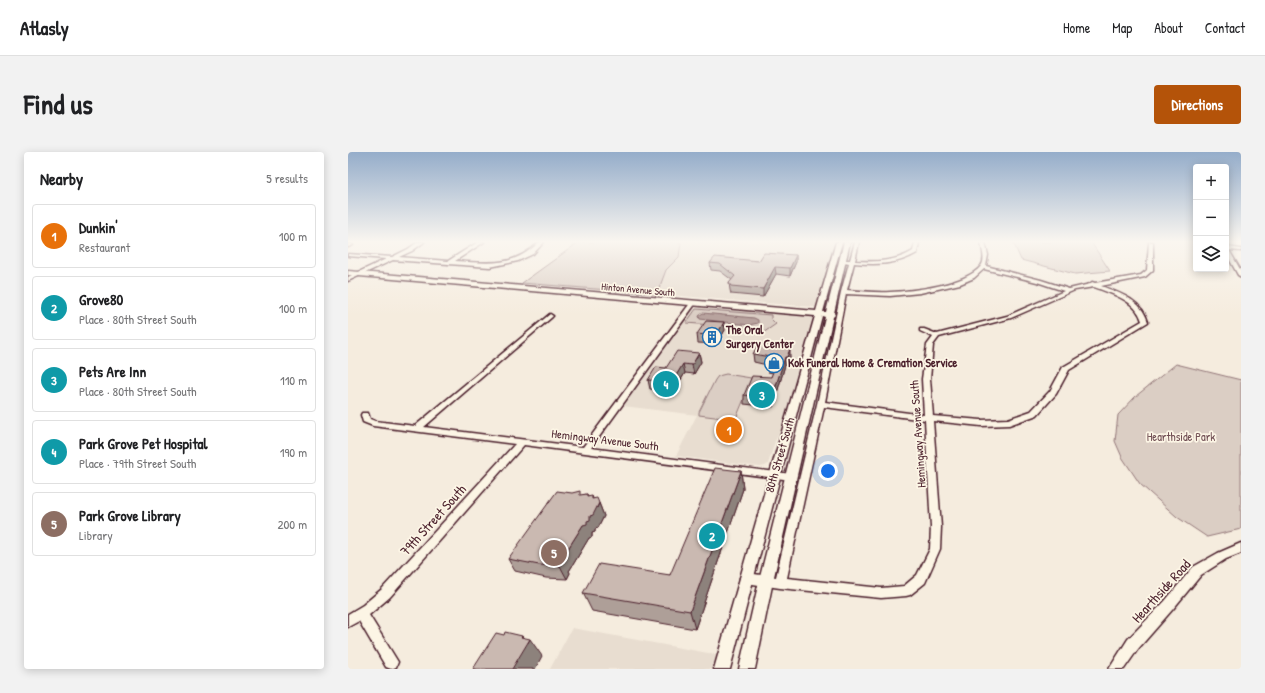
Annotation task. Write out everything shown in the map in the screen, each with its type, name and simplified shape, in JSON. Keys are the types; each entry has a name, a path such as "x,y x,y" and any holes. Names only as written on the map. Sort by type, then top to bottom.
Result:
{"main road":[{"name":"80th Street South","path":"747,669 773,582 791,477 834,266"},
{"name":"80th Street South","path":"722,669 774,475 840,266"},
{"name":"Hinton Avenue South","path":"348,273 825,315"}],"street":[{"path":"348,279 375,266"},
{"name":"80th Street South","path":"773,582 821,404 844,292 852,266"},
{"path":"922,330 937,336 1009,317 1069,291 1092,284 1143,276 1150,270 1150,266"},
{"path":"844,292 890,294 920,291 958,283 972,277 984,267 1039,281 1069,291"},
{"path":"821,404 960,421 993,423 1009,422 1026,417 1034,413 1053,392 1066,369 1145,322 1140,309 1133,303 1092,284"},
{"path":"585,450 692,303"},
{"path":"417,428 550,316"},
{"name":"Hemingway Avenue South","path":"746,578 881,593 906,591 921,579 935,549 936,527 926,378 927,355 930,345 937,336"},
{"name":"Hemingway Avenue South","path":"365,415 366,420 371,422 791,477"},
{"name":"79th Street South","path":"348,620 361,613 386,593 522,442"},
{"name":"Hearthside Road","path":"1116,669 1133,644 1169,605 1197,571 1222,556 1241,548"},
{"path":"361,613 391,662"}],"shaded area":[{"path":"670,266 829,266 816,307 657,294 666,270"},
{"path":"700,307 809,316 815,319 784,427 775,441 768,464 765,466 760,467 676,456 697,415 623,406 694,308"},
{"path":"703,313 754,318 758,320 758,323 749,325 700,319 699,316"},
{"path":"572,628 719,655 715,669 550,669"}],"green space":[{"path":"545,266 670,266 666,270 657,294 522,283"},
{"path":"1045,266 1107,266 1110,271 1075,274"},
{"path":"696,309 771,315 771,319 776,324 763,333 749,332 736,327 686,323"},
{"name":"Hearthside Park","path":"1176,364 1241,380 1241,529 1207,537 1177,517 1140,484 1122,457 1115,441 1118,415 1136,396"},
{"path":"726,374 751,378 751,382 737,416 730,419 699,415 699,412 715,380 718,376"}],"building":[{"path":"723,266 791,266 790,268 775,267 763,289 731,286 729,283 735,276"},
{"path":"706,321 724,322 716,336 697,334"},
{"path":"758,344 782,345 786,347 785,348 790,349 787,357 785,357 772,398 744,395 752,376 771,377 776,364 767,363 770,357 753,354"},
{"path":"677,351 699,353 692,365 683,364 672,382 648,380 656,367 666,368"},
{"path":"715,468 741,471 690,611 583,593 599,564 670,575"},
{"path":"557,491 572,493 580,491 580,495 587,494 587,497 592,496 592,499 597,498 599,503 593,515 590,516 590,520 587,521 587,524 583,525 564,555 562,560 564,560 560,566 539,565 508,559"},
{"path":"505,632 530,639 512,669 473,669 496,633 504,635"}],"place":[{"name":"The Oral Surgery Center","path":"712,337"},
{"name":"Kok Funeral Home & Cremation Service","path":"774,363"},
{"name":"Park Grove Pet Hospital","path":"666,384"},
{"name":"Pets Are Inn","path":"762,395"},
{"name":"Dunkin'","path":"729,430"},
{"name":"Grove80","path":"712,536"},
{"name":"Park Grove Library","path":"554,553"}]}
